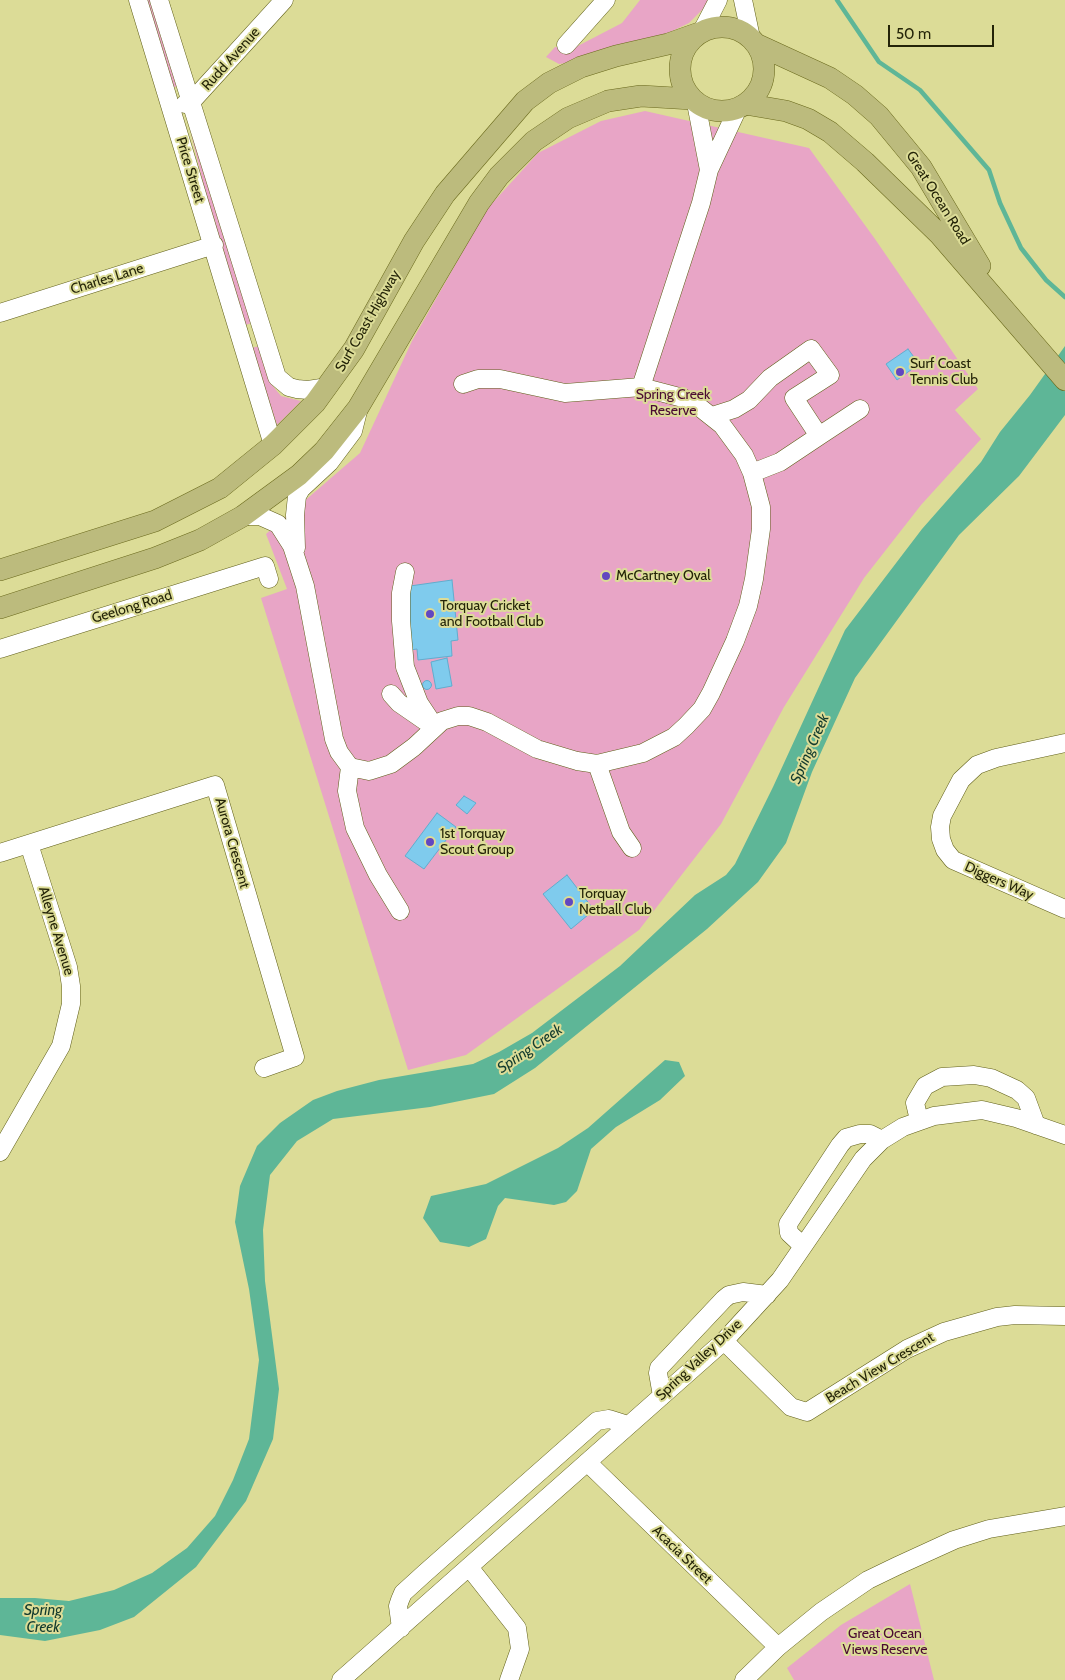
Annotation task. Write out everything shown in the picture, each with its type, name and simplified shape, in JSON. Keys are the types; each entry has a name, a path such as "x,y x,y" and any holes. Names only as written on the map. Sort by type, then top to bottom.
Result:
{"main road":[{"path":"0,608 155,558 200,540 243,516 299,475 324,451 358,408 479,203 500,176 534,141 568,118 608,101 647,96 694,101 717,111 742,106 760,87 763,76 761,54 753,41 730,27 717,26 700,32 689,41 683,52 680,64 680,77 684,89 694,101"},
{"name":"Surf Coast Highway","path":"0,570 155,521 220,488 274,445 315,404 354,349 414,241 445,194 525,101 549,83 581,68 616,56 668,44 700,32"},
{"name":"Great Ocean Road","path":"753,41 830,78 879,116 909,150 930,180 1003,306"},
{"name":"Great Ocean Road","path":"742,106 800,115 830,132 865,162 925,219 1003,306 1043,357 1065,380"}],"street":[{"name":"Price Street","path":"138,0 274,445"},
{"name":"Price Street","path":"159,0 277,377 283,382 303,390 328,387"},
{"name":"Rudd Avenue","path":"172,108 192,101 284,0"},
{"path":"566,45 606,0"},
{"path":"700,32 718,0"},
{"path":"743,0 753,41"},
{"path":"694,101 709,170"},
{"path":"641,387 701,203 709,170 742,106"},
{"name":"Charles Lane","path":"0,313 214,246"},
{"path":"242,340 262,330"},
{"path":"712,416 749,400 770,378 811,349 830,375 794,398 819,436"},
{"path":"243,516 260,516 278,524 288,537 298,561 305,586 334,739 341,757 350,767 369,771 385,767 414,747 435,727 450,719 469,716 487,722 537,749 559,758 597,764 644,753 674,737 702,709 711,693 735,641 754,579 761,515 758,490 752,473 733,440 712,416 683,398 641,387 565,394 500,380 478,378 463,384"},
{"path":"298,561 295,526 297,496 301,489 329,463 353,431 358,408"},
{"path":"752,473 780,462 860,410"},
{"name":"Geelong Road","path":"0,649 265,566"},
{"path":"405,572 401,593 404,658 410,685 435,727"},
{"path":"390,694 399,703 435,727"},
{"name":"Diggers Way","path":"1065,743 996,758 977,765 961,780 942,816 940,839 945,850 953,860 1065,909"},
{"path":"597,764 621,832 632,848"},
{"path":"350,767 347,791 355,828 378,875 400,911"},
{"name":"Aurora Crescent","path":"0,853 215,785 295,1057 264,1068"},
{"name":"Alleyne Avenue","path":"0,1152 61,1046 71,1004 68,967 29,844"},
{"path":"920,1120 915,1103 925,1086 942,1078 974,1075 991,1078 1017,1090 1029,1104 1036,1125"},
{"name":"Spring Valley Drive","path":"341,1680 724,1342 767,1295 804,1246 863,1159 882,1140 920,1120 949,1113 982,1110 1065,1135"},
{"path":"804,1246 789,1233 788,1224 840,1145 846,1138 860,1134 870,1134 882,1140"},
{"path":"662,1396 658,1373 660,1368 724,1299 736,1292 767,1295"},
{"name":"Beach View Crescent","path":"724,1342 791,1407 807,1412 907,1349 944,1332 997,1317 1065,1316"},
{"path":"401,1628 398,1606 403,1593 425,1573 597,1421 609,1419 628,1425"},
{"name":"Acacia Street","path":"587,1462 778,1647"},
{"path":"744,1680 778,1647 845,1594 926,1552 988,1529 1065,1516"},
{"path":"469,1567 517,1628 520,1649 509,1680"}],"green space":[{"path":"146,0 154,0 180,84 173,88"},
{"path":"640,0 712,0 689,23 664,35 566,63 559,64 546,57 555,47 572,49 622,23"},
{"name":"Spring Creek Reserve","path":"645,111 809,148 875,239 978,389 955,410 981,439 921,505 864,578 784,707 721,824 639,930 466,1055 408,1070 261,598 287,589 266,534 360,453 412,341 487,209 538,153 601,121"},
{"path":"187,117 254,322 243,326 209,207"},
{"path":"260,346 272,385 281,396 301,401 277,425 251,348"},
{"name":"Great Ocean Views Reserve","path":"910,1584 934,1680 794,1680 787,1668 841,1625"}],"water":[{"name":"Spring Creek","path":"1065,346 1065,415 1019,476 959,535 855,678 812,772 786,843 758,882 707,929 535,1068 494,1094 430,1107 333,1119 297,1141 270,1175 263,1230 265,1281 279,1389 273,1439 246,1501 196,1567 134,1617 100,1630 45,1641 0,1635 0,1598 35,1598 69,1601 114,1590 152,1573 187,1548 215,1516 233,1480 249,1439 259,1360 249,1289 235,1222 240,1186 257,1146 280,1123 313,1100 337,1091 379,1080 473,1064 532,1033 620,966 695,895 726,875 735,864 773,787 845,630 922,529 981,462 1000,432 1030,395"},
{"path":"665,1060 679,1062 685,1076 660,1100 616,1127 591,1149 577,1191 566,1202 554,1205 505,1198 498,1206 486,1239 469,1247 440,1242 423,1218 431,1196 486,1184 558,1148 588,1128"}],"building":[{"name":"Surf Coast Tennis Club","path":"908,349 919,364 897,380 886,364"},
{"name":"Torquay Cricket and Football Club","path":"452,580 458,640 451,641 452,656 418,660 417,649 410,650 403,587"},
{"path":"447,658 452,686 436,689 431,662"},
{"path":"427,680 432,685 427,690 422,685"},
{"path":"464,796 476,803 467,814 456,805"},
{"name":"1st Torquay Scout Group","path":"437,813 456,827 424,869 405,856"},
{"name":"Torquay Netball Club","path":"567,875 594,910 571,929 543,894"}],"waterway":[{"path":"837,0 879,62 920,90 989,170 1000,203 1021,248 1046,280 1065,297"}],"place":[{"name":"Surf Coast Tennis Club","path":"900,372"},
{"name":"McCartney Oval","path":"606,576"},
{"name":"Torquay Cricket and Football Club","path":"430,614"},
{"name":"1st Torquay Scout Group","path":"430,842"},
{"name":"Torquay Netball Club","path":"569,902"}]}
